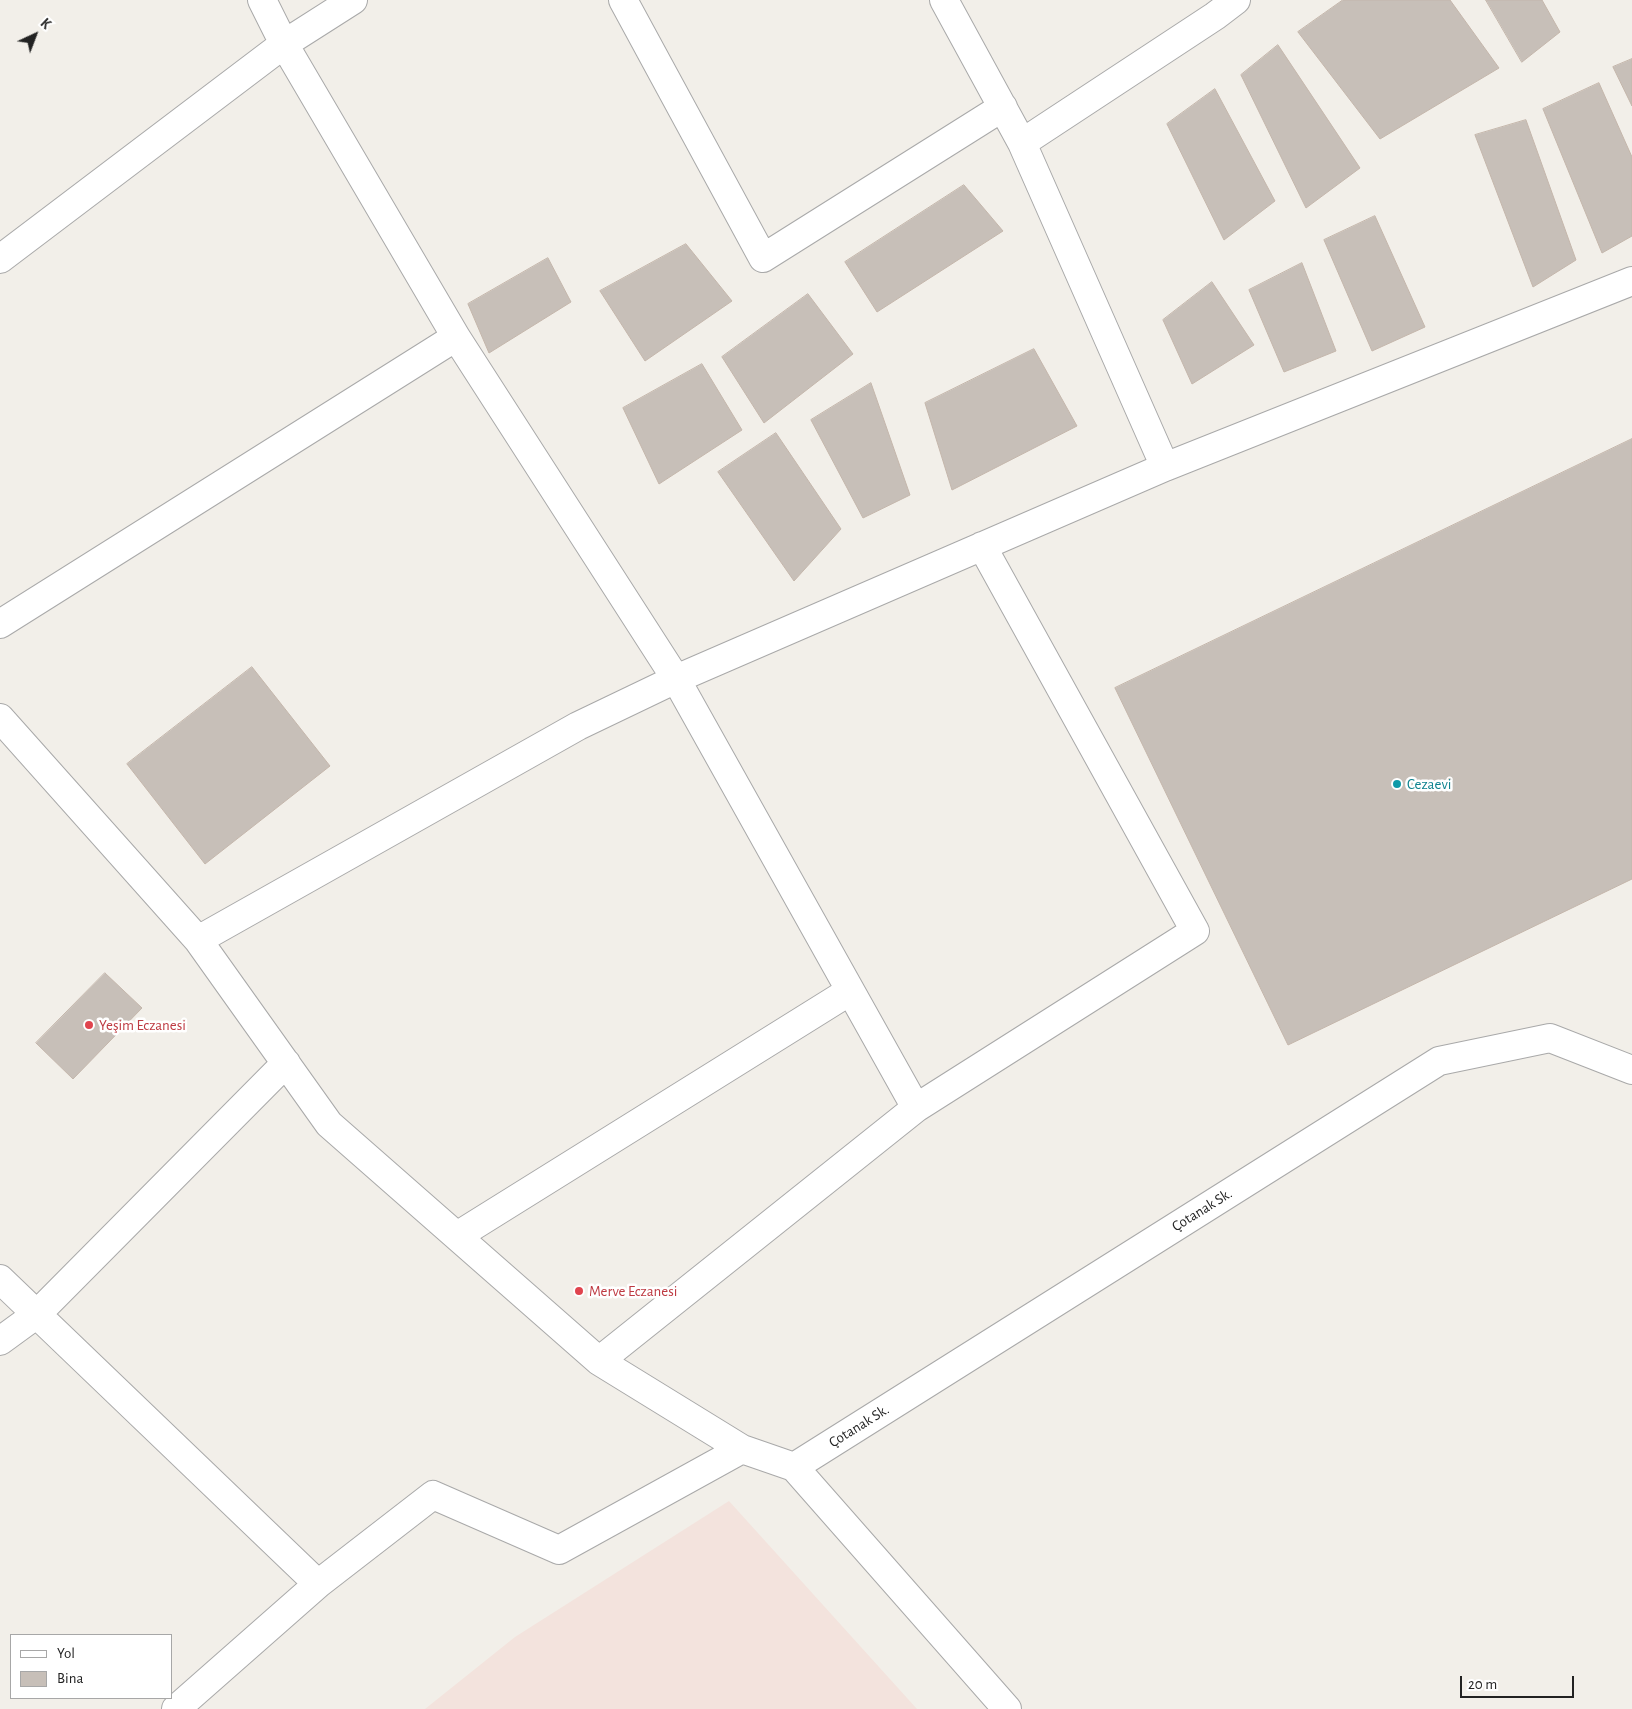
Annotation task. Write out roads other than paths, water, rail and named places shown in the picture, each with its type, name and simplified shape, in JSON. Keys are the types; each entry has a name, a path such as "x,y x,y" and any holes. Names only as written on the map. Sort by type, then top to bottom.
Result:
{"street":[{"path":"262,0 284,44 456,337 676,679 916,1108"},
{"path":"0,259 284,44 353,0"},
{"path":"623,0 764,258 1003,107"},
{"path":"944,0 1022,143 1165,467"},
{"path":"1022,143 1209,8 1236,0"},
{"path":"198,940 578,726 676,679 1165,467 1632,281"},
{"path":"0,624 456,337"},
{"path":"599,1361 916,1108 1195,931 982,546"},
{"path":"0,718 198,940 329,1124 599,1361 742,1449 794,1467 1008,1709"},
{"path":"457,1236 850,991"},
{"name":"Çotanak Sk.","path":"794,1467 1439,1060 1550,1038 1632,1070"},
{"path":"0,1341 37,1314 286,1063"},
{"path":"0,1279 318,1584"},
{"path":"176,1709 318,1584 433,1495 559,1550 742,1449"}],"place":[{"name":"Cezaevi","path":"1397,784"},
{"name":"Yeşim Eczanesi","path":"89,1025"},
{"name":"Merve Eczanesi","path":"579,1291"}]}
